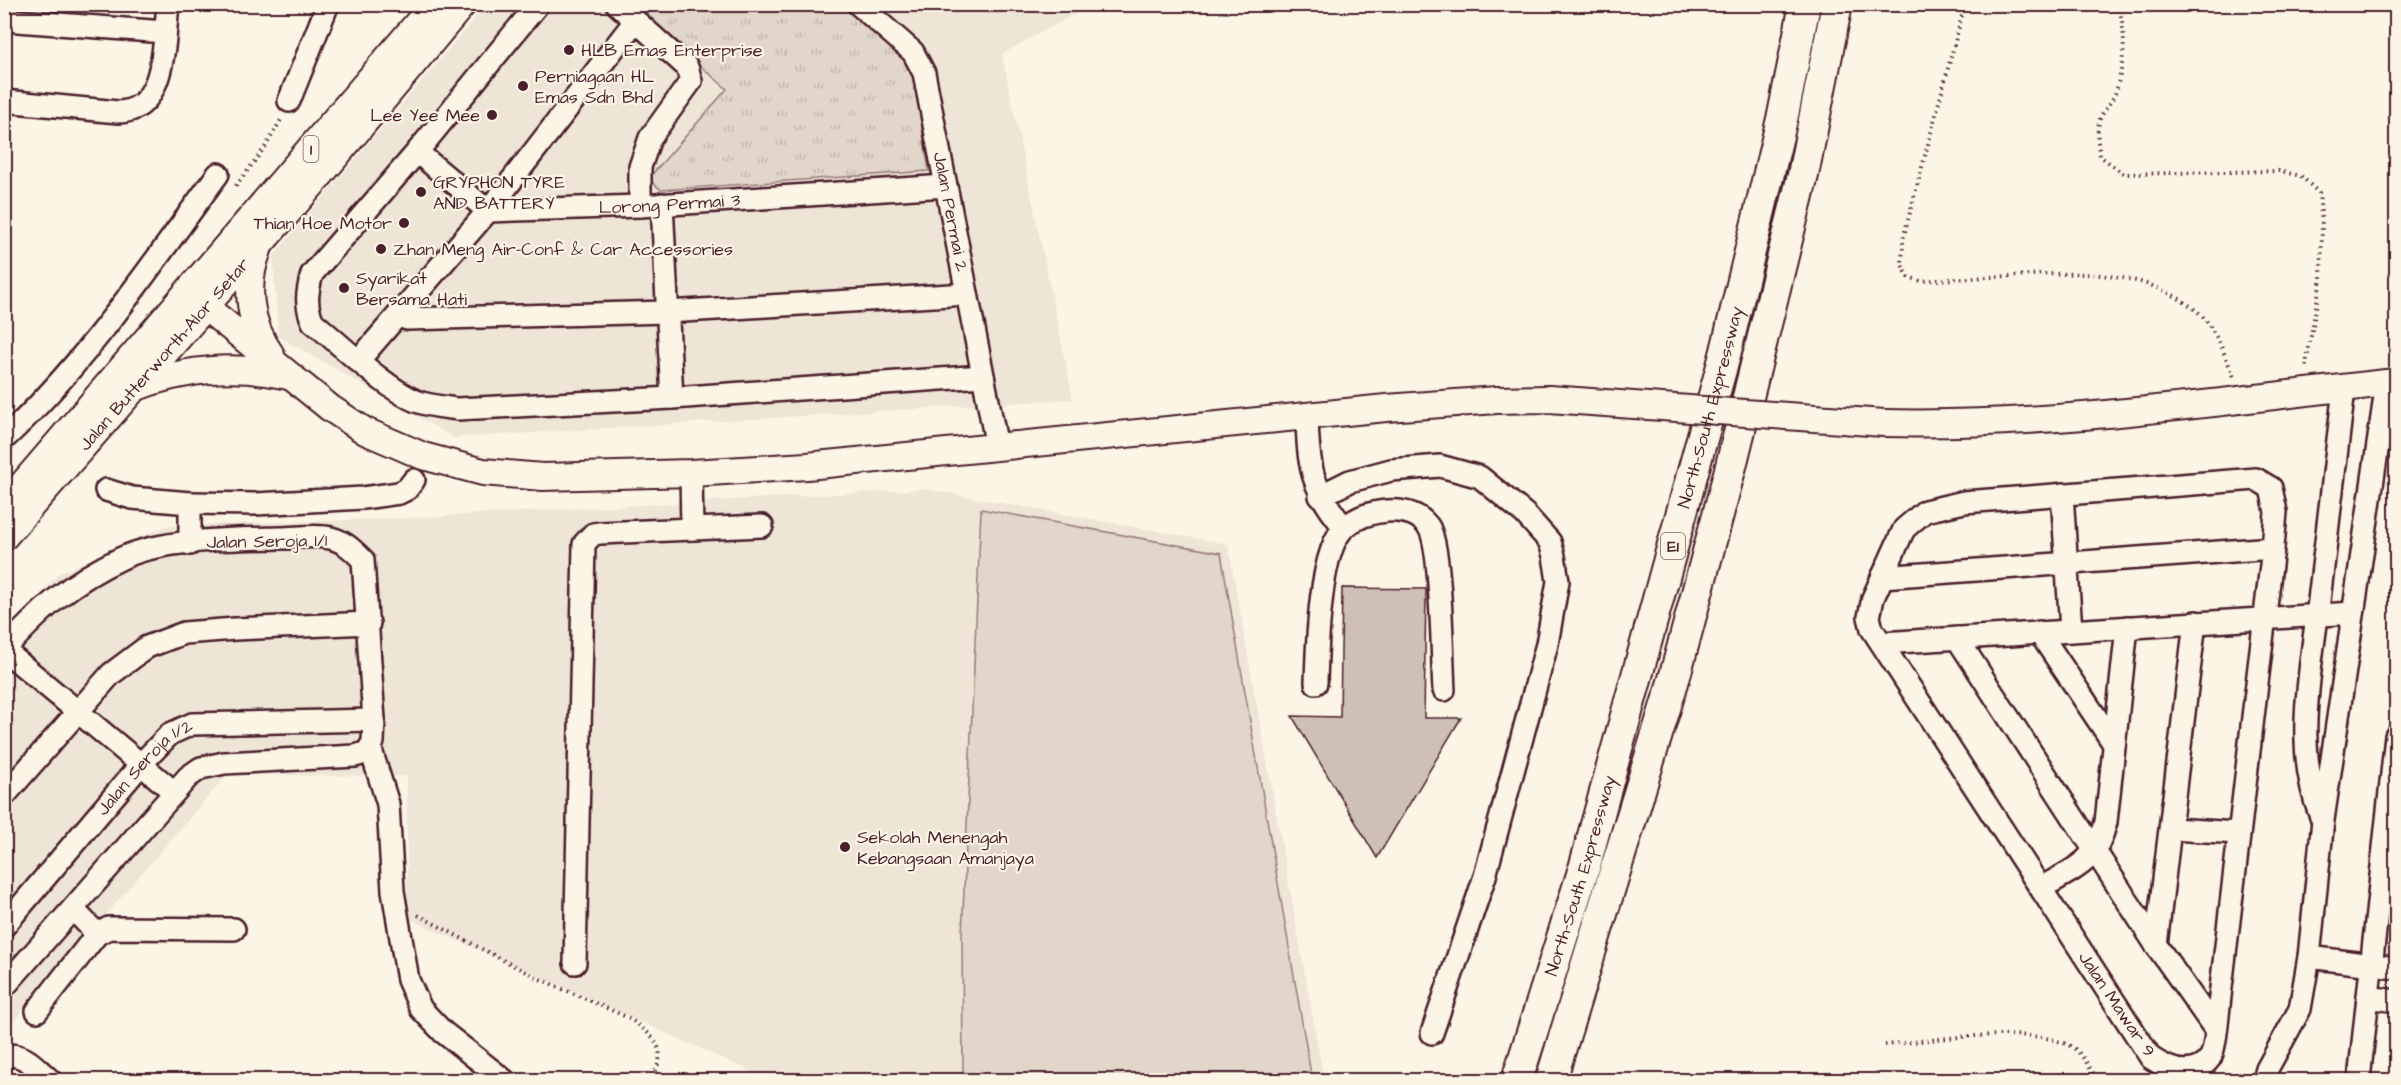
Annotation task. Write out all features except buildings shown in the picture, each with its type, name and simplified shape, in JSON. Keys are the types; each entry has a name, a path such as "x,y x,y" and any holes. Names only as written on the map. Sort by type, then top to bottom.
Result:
{"highway":[{"name":"North–South Expressway","path":"1517,1080 1585,865 1725,355 1783,115 1805,4"},
{"name":"North–South Expressway","path":"1551,1080 1674,679 1731,466 1803,175 1837,4"}],"main road":[{"name":"Jalan Butterworth-Alor Setar","path":"4,537 9,508 197,300 434,4"},
{"name":"Jalan Butterworth-Alor Setar","path":"9,508 135,388 197,300 261,243 463,4"},
{"path":"261,243 251,274 250,291 254,323 269,353 292,376"},
{"path":"197,300 330,408 365,431 423,456 483,472 543,477 691,474 807,466 1307,416 1497,400 1549,399 1884,423 1950,425 2029,421 2243,400 2392,382"},
{"path":"135,388 178,374 212,369 247,369 292,376"}],"street":[{"path":"4,101 126,112 140,106 151,95 159,72 168,4"},
{"path":"289,101 328,4"},
{"path":"538,4 417,152 312,274 307,292 307,309 313,322 359,360 414,400 457,409 672,398 983,376"},
{"path":"616,4 687,67 691,81 650,138 640,167 640,206"},
{"name":"Jalan Permai 2","path":"858,4 913,52 924,74 997,447"},
{"path":"4,20 165,32"},
{"path":"359,360 488,211 634,21"},
{"path":"417,152 488,211"},
{"path":"4,439 107,326 218,174"},
{"name":"Lorong Permai 3","path":"488,211 640,206 946,186"},
{"path":"662,204 672,398"},
{"path":"399,316 407,319 668,312 967,294"},
{"path":"2264,1080 2267,1069 2300,1009 2309,957 2323,820 2353,613 2392,382"},
{"path":"2323,820 2313,798 2307,768 2306,732 2310,674 2344,389"},
{"path":"1307,416 1308,451 1312,476 1327,508 1344,527"},
{"path":"1320,496 1350,481 1391,470 1440,466 1480,477 1531,521 1550,542 1554,556 1558,581 1547,645 1485,876 1432,1033"},
{"path":"691,474 692,529"},
{"name":"Jalan Mawar 9","path":"2256,479 2271,488 2276,512 2266,617 2211,1057 2200,1067 2182,1073 2167,1068 2151,1058 1872,629 1869,617 1873,598 1904,529 1925,511 1964,502 2062,494 2256,479"},
{"path":"106,490 132,498 190,503 256,504 363,498 399,493 407,489 414,480"},
{"path":"2062,494 2071,630"},
{"path":"190,503 190,544"},
{"path":"1316,683 1318,622 1325,573 1336,541 1344,527 1370,513 1392,511 1414,514 1429,527 1436,554 1439,586 1444,690"},
{"path":"574,963 584,544 593,534 762,526"},
{"name":"Jalan Seroja 1/1","path":"4,650 58,595 124,557 154,547 245,539 325,537 346,543 363,560 375,720 369,750"},
{"path":"1882,577 2273,548"},
{"path":"1882,643 2353,613"},
{"path":"2156,945 2195,622"},
{"path":"4,796 111,674 147,647 184,633 369,623"},
{"path":"2041,888 2087,861 2096,851 2102,838 2106,822 2127,627"},
{"path":"2039,633 2114,744"},
{"path":"1957,638 2156,945 2215,1029"},
{"path":"4,650 174,792"},
{"name":"Jalan Seroja 1/2","path":"4,926 142,763 170,734 192,724 375,720"},
{"path":"2358,1080 2397,736"},
{"path":"4,987 174,792 188,777 201,768 224,763 355,756 369,750 388,804 393,891 408,980 421,1009 443,1032 504,1080"},
{"path":"2171,829 2239,832"},
{"path":"73,909 97,934"},
{"path":"37,1011 97,934 109,928 234,929"},
{"path":"2309,957 2397,968"},
{"path":"2368,997 2397,1001"},
{"path":"10,1055 23,1056 51,1080"}],"path":[{"path":"1965,4 1903,239 1902,265 1908,277 1921,281 2076,272 2133,279 2166,291 2199,313 2223,348 2243,400"},
{"path":"2117,4 2123,19 2123,54 2116,93 2100,120 2097,142 2100,156 2124,174 2279,171 2301,176 2319,193 2322,224 2321,279 2301,393"},
{"path":"393,891 422,918 533,976 628,1018 646,1030 659,1047 661,1059 649,1080"},
{"path":"1885,1045 1999,1034 2051,1040 2076,1050 2098,1080"}],"shaded area":[{"path":"486,5 1092,5 1002,54 1073,399 454,438 278,336 273,256"},
{"name":"Sekolah Menengah Kebangsaan Amanjaya","path":"925,489 1228,544 1324,1080 771,1080 407,918 407,776 227,775 5,1031 5,635 58,574 166,526 408,518"}],"green space":[{"path":"630,5 840,5 911,60 929,171 661,190 648,179 727,89"},
{"path":"981,509 1221,553 1312,1080 963,1080 962,935"}],"place":[{"name":"HLB Emas Enterprise","path":"569,50"},
{"name":"Perniagaan HL Emas Sdn Bhd","path":"523,86"},
{"name":"Lee Yee Mee","path":"492,115"},
{"name":"GRYPHON TYRE AND BATTERY","path":"421,192"},
{"name":"Thian Hoe Motor","path":"404,223"},
{"name":"Zhan Meng Air-Conf & Car Accessories","path":"381,249"},
{"name":"Syarikat Bersama Hati","path":"344,288"},
{"name":"Sekolah Menengah Kebangsaan Amanjaya","path":"845,847"}]}
